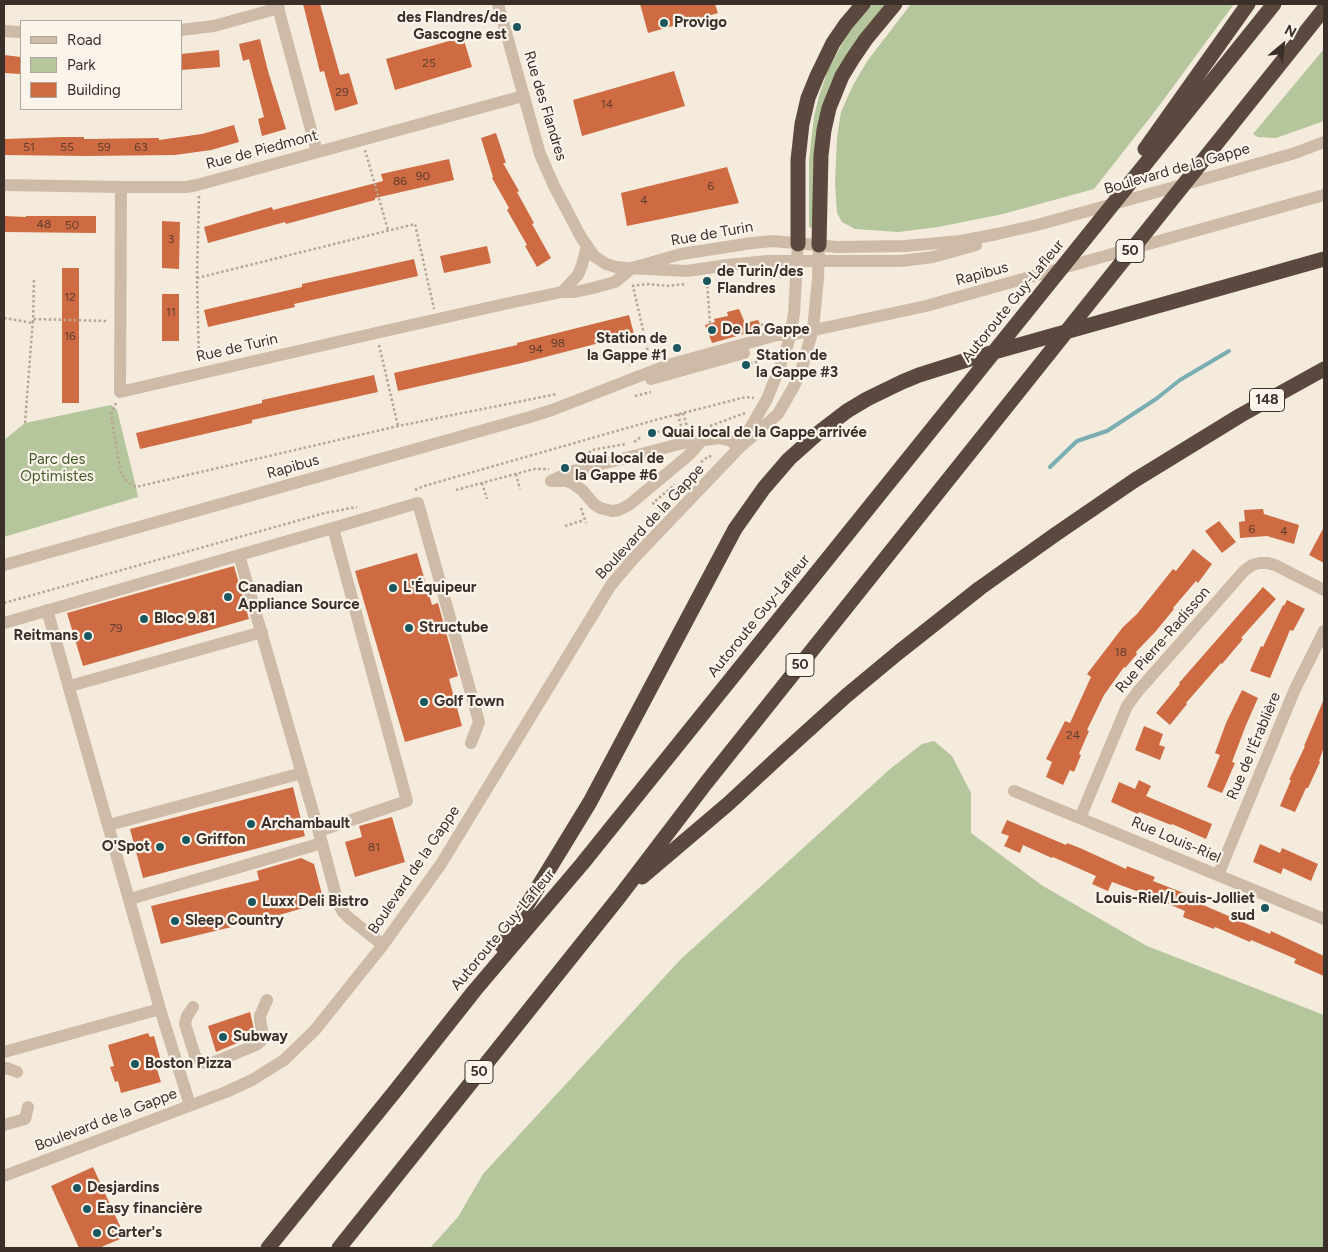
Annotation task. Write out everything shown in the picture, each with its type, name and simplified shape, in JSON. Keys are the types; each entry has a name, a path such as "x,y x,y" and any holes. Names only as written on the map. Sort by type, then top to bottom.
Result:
{"highway":[{"path":"798,244 798,160 802,124 808,98 833,43 863,4"},
{"path":"819,245 821,155 829,108 842,76 852,58 895,4"},
{"path":"1166,128 1248,4"},
{"path":"1166,128 1274,4"},
{"name":"50","path":"339,1248 620,896 712,776 1012,398 1324,9"},
{"path":"1278,66 1324,21"},
{"name":"Autoroute Guy-Lafleur","path":"268,1248 475,990 582,864 933,429 1045,288 1166,128"},
{"path":"475,990 590,802 735,529 764,488 798,451 822,430 847,411 910,378 973,358 1324,259"},
{"name":"148","path":"620,896 728,804 846,696 952,609 1025,555 1134,480 1210,433 1324,369"}],"street":[{"name":"Rue des Flandres","path":"498,4 537,146 546,169 569,215 587,246 598,259 616,267 632,268"},
{"path":"182,30 220,24 278,6 317,152"},
{"path":"4,31 20,32"},
{"name":"Rue de Piedmont","path":"4,185 120,187 186,186 199,184 523,96"},
{"name":"Boulevard de la Gappe","path":"4,1176 226,1092 252,1080 284,1060 304,1042 383,944 450,850 605,594 633,559 740,448 778,414 801,371 813,330 818,262 920,259 945,254 1038,225 1288,155 1324,142"},
{"path":"120,187 120,392"},
{"name":"Rapibus","path":"4,565 475,434 552,410 668,365 777,335 791,335 926,306 1324,195"},
{"name":"Boulevard de la Gappe","path":"819,245 877,247 940,243 1038,225"},
{"name":"Rue de Turin","path":"120,392 376,332 562,292 575,292 615,282 632,268 681,254 773,241 819,245"},
{"name":"Boulevard de la Gappe","path":"740,448 766,399 784,358 791,335 798,244"},
{"path":"818,262 819,245"},
{"path":"562,292 578,275 587,246"},
{"name":"Rue de Turin","path":"632,268 687,271 768,261 818,262"},
{"path":"553,476 683,443 716,438 724,438 740,448"},
{"path":"553,476 572,483 600,508 612,511 619,510 629,505 689,456 701,441"},
{"path":"4,623 418,503 479,722 471,743"},
{"path":"130,899 321,837 407,801 333,528"},
{"path":"240,555 321,837 336,898 340,908 349,918 383,944"},
{"name":"Rue Pierre-Radisson","path":"1080,818 1127,706 1244,571 1252,565 1268,563 1276,565 1324,590"},
{"path":"47,610 160,1009 190,1106"},
{"name":"Rue de l'Érablière","path":"1218,875 1296,689 1324,631"},
{"path":"70,686 262,632"},
{"path":"109,825 302,773"},
{"name":"Rue Louis-Riel","path":"1014,791 1324,919"},
{"path":"193,1006 185,1024 195,1056 204,1063 212,1063 256,1045 261,1041 263,1034 260,1020 267,1000"},
{"path":"4,1052 160,1009"},
{"path":"4,1069 7,1068 17,1072"},
{"path":"4,1125 26,1119 28,1107"}],"path":[{"path":"362,139 388,230"},
{"path":"199,184 197,278 199,374"},
{"path":"197,278 415,224 437,319"},
{"path":"25,423 33,322 34,278"},
{"path":"708,281 710,324"},
{"path":"624,368 648,352 633,286"},
{"path":"4,318 33,322"},
{"path":"33,322 33,319 120,321"},
{"path":"761,325 769,323"},
{"path":"376,332 398,426"},
{"path":"749,364 773,357"},
{"path":"120,392 112,414 121,474 136,487 398,426 559,393"},
{"path":"411,492 424,486 474,471 678,414 746,397 755,399"},
{"path":"703,427 720,423 748,412"},
{"path":"647,433 689,430 684,413"},
{"path":"678,414 682,430"},
{"path":"587,456 592,450 636,442 641,437"},
{"path":"456,490 540,468 553,476"},
{"path":"516,474 520,489"},
{"path":"482,483 486,499"},
{"path":"4,603 324,513 357,507"},
{"path":"565,526 584,520"}],"green space":[{"path":"871,4 887,4 838,68 813,226 811,228 809,227 809,160 814,116 819,96 828,70 842,44 853,26"},
{"path":"911,4 1234,4 1156,110 1094,189 1003,214 938,227 898,232 855,229 842,222 837,213 835,183 837,138 841,112 853,85 868,60"},
{"path":"1324,49 1324,121 1276,138 1258,137 1253,134"},
{"name":"Parc des Optimistes","path":"111,405 117,410 138,497 4,537 4,440 25,423"},
{"path":"934,741 952,756 971,793 971,833 1043,886 1147,946 1324,1015 1324,1248 430,1248 458,1217 483,1174 681,959 890,769 922,744"}],"building":[{"path":"303,4 320,4 340,75 349,73 358,104 335,111 324,71 320,72"},
{"name":"Provigo","path":"640,4 715,4 718,13 648,33"},
{"path":"463,37 472,67 395,90 386,59"},
{"path":"260,39 286,129 262,136 258,119 264,117 249,59 243,61 239,44"},
{"path":"219,50 220,67 182,70 182,54"},
{"path":"4,55 20,57 20,74 4,73"},
{"path":"674,71 685,106 582,136 573,100"},
{"path":"234,125 239,142 211,150 175,155 4,155 4,139 84,137 84,139 159,138 159,140 202,134"},
{"path":"496,133 506,163 503,163 519,191 517,192 534,223 532,224 551,258 537,267 507,210 509,208 492,178 481,138"},
{"path":"449,159 454,180 375,198 375,200 286,224 285,222 208,243 204,227 272,207 273,210 383,181 381,174"},
{"path":"727,167 739,203 627,226 621,193"},
{"path":"4,216 96,216 96,233 4,232"},
{"path":"162,221 180,222 179,269 162,268"},
{"path":"487,246 491,263 444,273 440,256"},
{"path":"414,259 418,276 294,304 295,307 208,327 204,310 302,287 302,284"},
{"path":"62,268 79,268 79,403 62,403"},
{"path":"162,294 179,294 179,341 162,341"},
{"path":"739,309 745,323 758,320 762,329 712,343 705,325 715,322 714,319 728,316 727,312"},
{"path":"629,315 634,334 522,363 398,391 394,373 517,345 517,343"},
{"path":"374,375 378,392 252,420 252,423 140,449 136,433 262,403 262,400"},
{"path":"1263,509 1264,514 1299,525 1294,544 1267,536 1240,538 1239,522 1245,521 1244,510"},
{"path":"1219,521 1236,542 1222,553 1205,531"},
{"path":"1324,527 1324,563 1309,555"},
{"path":"1193,549 1212,564 1198,583 1196,581 1156,631 1136,652 1137,654 1124,667 1104,695 1087,730 1089,731 1074,772 1070,770 1063,785 1046,777 1052,762 1046,759 1065,721 1070,723 1091,677 1087,674 1123,627 1137,614 1173,569 1176,571"},
{"path":"417,553 432,605 438,603 458,676 449,679 462,726 405,742 355,571"},
{"path":"234,566 249,619 83,666 67,613"},
{"path":"1263,587 1276,599 1241,638 1243,639 1222,664 1186,703 1170,725 1156,713 1179,683"},
{"path":"1287,600 1305,609 1293,631 1290,630 1270,678 1250,671 1261,646 1263,647"},
{"path":"1242,690 1258,698 1246,725 1232,762 1235,763 1222,793 1207,787 1220,755 1215,753 1226,723"},
{"path":"1324,699 1324,747 1320,762 1295,812 1280,806 1291,780 1289,780"},
{"path":"1144,726 1163,734 1159,745 1165,747 1160,760 1135,750"},
{"path":"1139,780 1151,786 1146,796 1212,824 1206,839 1172,824 1139,812 1138,814 1111,802 1119,782 1135,789"},
{"path":"293,787 305,836 143,878 130,829"},
{"path":"392,817 405,862 355,877 345,842 362,837 359,826"},
{"path":"1007,820 1066,845 1067,843 1080,848 1126,869 1127,866 1155,877 1153,881 1189,895 1187,898 1270,934 1271,931 1324,956 1324,976 1294,963 1296,959 1251,940 1250,942 1215,927 1214,929 1183,917 1185,911 1150,896 1112,882 1108,891 1092,884 1096,876 1053,857 1023,845 1020,853 1004,846 1009,836 1001,833"},
{"path":"1260,844 1280,853 1282,848 1318,864 1311,881 1283,868 1281,874 1253,862"},
{"path":"301,858 314,864 324,902 269,918 161,944 151,906 259,880 257,871"},
{"path":"250,1012 254,1036 216,1052 208,1026"},
{"name":"Boston Pizza","path":"148,1033 150,1037 154,1036 161,1061 155,1063 161,1082 121,1093 118,1081 115,1082 110,1067 114,1066 108,1045"},
{"path":"93,1167 125,1237 99,1248 79,1248 51,1186"}],"waterway":[{"path":"1050,467 1077,441 1107,431 1156,399 1180,380 1229,351"}],"place":[{"name":"Provigo","path":"664,23"},
{"name":"des Flandres/de Gascogne est","path":"517,27"},
{"name":"de Turin/des Flandres","path":"707,281"},
{"name":"De La Gappe","path":"712,330"},
{"name":"Station de la Gappe #1","path":"677,348"},
{"name":"Station de la Gappe #3","path":"746,365"},
{"name":"Quai local de la Gappe arrivée","path":"652,433"},
{"name":"Quai local de la Gappe #6","path":"565,468"},
{"name":"L'Équipeur","path":"393,588"},
{"name":"Canadian Appliance Source","path":"228,597"},
{"name":"Bloc 9.81","path":"144,619"},
{"name":"Structube","path":"409,628"},
{"name":"Reitmans","path":"88,636"},
{"name":"Golf Town","path":"424,702"},
{"name":"Archambault","path":"251,824"},
{"name":"Griffon","path":"186,840"},
{"name":"O'Spot","path":"160,847"},
{"name":"Luxx Deli Bistro","path":"252,902"},
{"name":"Louis-Riel/Louis-Jolliet sud","path":"1265,908"},
{"name":"Sleep Country","path":"175,921"},
{"name":"Subway","path":"223,1037"},
{"name":"Boston Pizza","path":"135,1064"},
{"name":"Desjardins","path":"77,1188"},
{"name":"Easy financière","path":"87,1209"},
{"name":"Carter's","path":"97,1233"}]}
